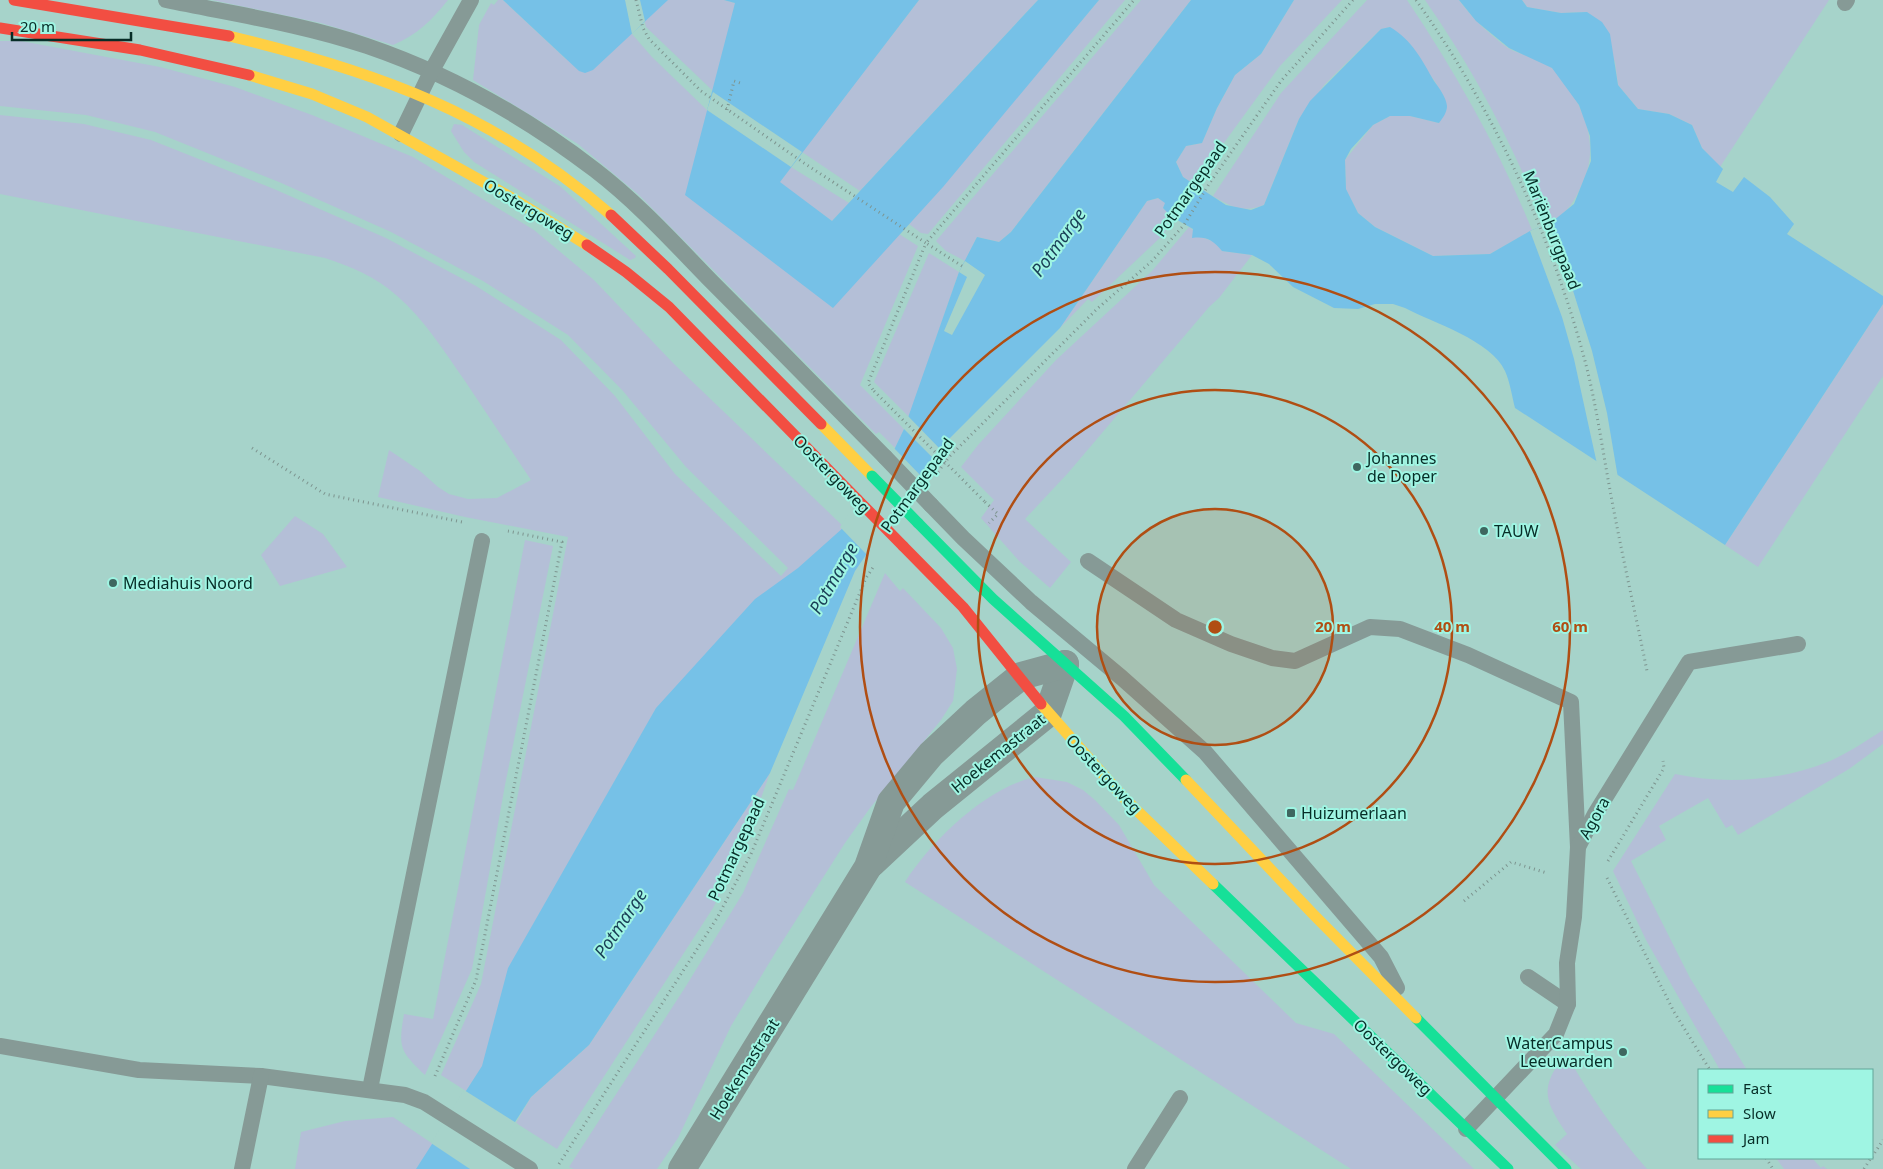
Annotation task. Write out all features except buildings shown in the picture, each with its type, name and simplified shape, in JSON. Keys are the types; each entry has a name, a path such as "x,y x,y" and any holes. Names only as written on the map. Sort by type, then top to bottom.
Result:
{"main road":[{"name":"Oostergoweg","path":"14,0 132,18 275,46 347,64 463,112 512,140 554,168 637,237 993,599 1124,716 1313,914 1566,1169"},
{"name":"Oostergoweg","path":"0,28 66,36 135,48 252,76 322,98 401,134 541,214 642,283 669,306 963,607 1021,676 1048,713 1124,798 1508,1169"}],"street":[{"name":"Hoekemastraat","path":"682,1169 868,867 891,802 931,754 976,712 1021,676 1065,664"},
{"name":"Hoekemastraat","path":"868,867 933,806 1048,713 1065,664"}],"lane":[{"name":"Oostergoweg","path":"166,0 319,32 367,46 431,72 505,109 544,133 596,171 643,211 963,538 1031,602 1129,684 1205,752 1381,957 1407,1008"},
{"path":"401,134 431,72 471,0"},
{"path":"370,1090 482,542"},
{"path":"1088,561 1176,620 1231,644 1272,658 1295,660 1370,627 1400,629 1468,655 1571,702 1578,846"},
{"name":"Agora","path":"1466,1129 1556,1034 1568,1004 1567,963 1577,883 1578,846 1595,814 1689,662 1798,644"},
{"path":"1528,977 1568,1004"},
{"path":"0,1046 139,1070 261,1076 405,1095 424,1102 530,1169"},
{"path":"242,1169 261,1076"},
{"path":"1134,1169 1180,1098"}],"path":[{"path":"636,0 643,28 648,39 701,91 804,163 962,266"},
{"path":"983,528 998,514 868,383 926,243 1134,0"},
{"name":"Potmargepaad","path":"934,478 949,457 1098,308 1151,262 1184,225 1209,184 1281,81 1354,0"},
{"name":"Mariënburgpaad","path":"1416,0 1471,88 1513,166 1539,227 1571,312 1585,362 1610,490"},
{"path":"727,110 734,81 744,84"},
{"name":"Potmargepaad","path":"556,1169 722,910 751,854 866,578 877,563"},
{"path":"1464,900 1511,862 1577,883"},
{"path":"1873,1156 1883,1140"}],"shaded area":[{"path":"212,0 448,0 424,26 409,37 393,45 321,23"},
{"path":"498,0 503,0 566,59 625,3 632,34 652,57 707,110 731,126 832,308 899,234 918,246 860,385 904,429 895,448 879,432 876,434 639,195 578,144 473,80 479,25 491,3 494,5"},
{"path":"640,0 724,0 735,3 722,98 646,27"},
{"path":"919,0 1038,0 860,191 802,152"},
{"path":"1099,0 1125,0 928,234 921,233 909,224"},
{"path":"1141,0 1191,0 1011,232 999,242 977,237 965,261 946,251 936,241"},
{"path":"1294,0 1342,0 1280,66 1194,184 1183,177 1176,162 1186,146 1202,143 1217,108 1235,75 1261,54"},
{"path":"1367,0 1407,0 1443,55 1476,112 1532,230 1490,254 1433,256 1375,227 1358,213 1346,190 1345,160 1373,125 1390,116 1410,116 1439,123 1444,97 1434,80 1390,27 1381,29 1325,84 1299,119 1264,205 1249,209 1237,208 1213,196 1281,93"},
{"path":"1425,0 1459,0 1495,38 1508,48 1549,65 1572,92 1585,119 1589,134 1589,163 1575,199 1566,211 1553,221 1545,225 1506,137 1460,53"},
{"path":"1522,0 1829,0 1720,167 1702,148 1692,125 1669,114 1638,109 1618,85 1615,62 1587,12 1561,13 1527,7"},
{"path":"0,41 21,41 160,67 235,87 312,115 413,157 534,230 594,280 674,364 844,527 466,1091 441,1075 481,984 568,537 465,517 378,497 389,450 449,494 468,499 497,498 531,480 433,336 406,304 380,283 362,273 325,258 0,194 0,115 84,124 151,140 274,189 386,238 476,286 561,340 615,396 675,474 781,576 788,568 686,467 623,391 568,335 483,281 391,232 279,182 155,132 86,115 0,106"},
{"path":"454,124 462,125 561,187 636,256 635,258 630,260 474,162 464,152 451,131"},
{"path":"791,167 849,203 832,221 779,183"},
{"path":"1158,198 1166,203 1163,208 1172,217 1164,234 1092,302 1088,299 1060,328 1147,201"},
{"path":"1189,227 1201,237 1215,242 1222,251 1252,255 1219,298 1209,307 1068,473 1025,519 1071,562 1050,588 1019,561 981,518 994,500 961,467 978,445 1056,360 1152,271"},
{"path":"929,253 959,272 909,417 874,382"},
{"path":"1883,304 1883,376 1758,567 1725,545"},
{"path":"295,516 323,534 347,567 280,586 261,555"},
{"path":"525,540 553,546 505,785 472,969 425,1075 410,1060 403,1048 401,1034 404,1014 433,1019"},
{"path":"885,573 900,591 903,588 941,628 953,648 957,669 953,701 941,720 870,808 845,843 777,950 731,1026 678,1138 657,1169 574,1169 569,1167 686,986 743,893 789,789 793,790"},
{"path":"1883,730 1883,744 1849,769 1738,835 1732,825 1726,828 1708,798 1659,826 1666,840 1631,861 1690,978 1746,1069 1719,1069 1646,940 1613,871 1675,774 1734,780 1773,777 1811,768 1837,758"},
{"path":"770,773 747,837 713,908 557,1149 516,1123 531,1097 589,1045"},
{"path":"1035,777 1067,782 1083,790 1095,800 1119,825 1154,885 1296,1023 1334,1034 1474,1169 1351,1169 905,882 916,866 945,833 979,804 1016,783"},
{"path":"1566,1054 1624,1142 1647,1169 1581,1169 1555,1145 1567,1134 1550,1103 1548,1086 1551,1076"},
{"path":"393,1117 433,1144 417,1169 295,1169 301,1132 345,1121"},
{"path":"1777,1159 1813,1159 1821,1168 1823,1166 1827,1169 1784,1169"}],"water":[{"path":"503,0 668,0 593,70 585,73 579,71"},
{"path":"724,0 919,0 780,182 832,221 1038,0 1099,0 943,187 833,308 685,195 735,3"},
{"name":"Potmarge","path":"1191,0 1294,0 1261,54 1235,75 1217,108 1202,143 1186,146 1176,162 1183,177 1226,205 1251,210 1264,205 1299,119 1310,101 1381,29 1390,27 1398,32 1416,51 1444,96 1447,108 1445,115 1439,123 1410,116 1390,116 1373,125 1351,149 1345,160 1346,189 1358,213 1375,227 1433,256 1490,254 1530,231 1553,221 1574,204 1591,161 1590,136 1579,105 1552,68 1509,48 1476,21 1459,0 1522,0 1527,7 1561,13 1587,12 1602,22 1610,34 1618,85 1638,109 1669,114 1692,125 1702,148 1723,169 1716,182 1733,192 1744,177 1770,197 1794,224 1787,234 1883,296 1883,304 1725,545 1515,408 1505,371 1498,360 1475,341 1393,304 1375,304 1358,309 1334,308 1293,287 1269,264 1252,255 1222,251 1209,240 1192,238 1193,229 1172,217 1163,208 1165,203 1158,198 1147,201 1060,328 937,451 855,571 770,773 589,1045 531,1097 485,1169 416,1169 482,1066 508,968 656,708 755,599 798,568 844,527 895,448 904,429 959,272 977,237 999,242 1011,232"}],"pier":[{"path":"625,0 640,0 645,21 632,34"},
{"path":"713,92 802,152 791,167 707,110"},
{"path":"1548,223 1569,278 1592,351 1607,413 1618,478 1597,464 1574,359 1562,317 1530,231"},
{"path":"965,261 985,275 952,335 944,331 967,277 959,272"},
{"path":"907,415 941,450 934,459 902,427"},
{"path":"893,447 922,477 868,556 840,527"},
{"path":"464,1090 518,1124 488,1169 470,1169 431,1143"}],"traffic: fast":[{"path":"872,476 918,523"},
{"path":"918,523 993,599 1124,716 1186,780"},
{"path":"1213,884 1508,1169"},
{"path":"1416,1018 1566,1169"}],"traffic: slow":[{"path":"229,36 283,50 384,81 432,101 478,123 523,149 568,180 611,215"},
{"path":"249,75 312,94 367,117 512,198 587,245"},
{"path":"821,424 872,476"},
{"path":"1041,704 1124,798 1213,884"},
{"path":"1186,780 1313,914 1416,1018"}],"traffic: jam":[{"path":"14,0 229,36"},
{"path":"0,28 140,50 249,75"},
{"path":"611,215 668,269 821,424"},
{"path":"587,245 626,272 669,307 857,499"},
{"path":"857,499 903,546"},
{"path":"903,546 963,607 1041,704"}],"place":[{"name":"Johannes de Doper","path":"1357,467"},
{"name":"TAUW","path":"1484,531"},
{"name":"Mediahuis Noord","path":"113,583"},
{"name":"Huizumerlaan","path":"1291,813"},
{"name":"WaterCampus Leeuwarden","path":"1623,1052"}]}
